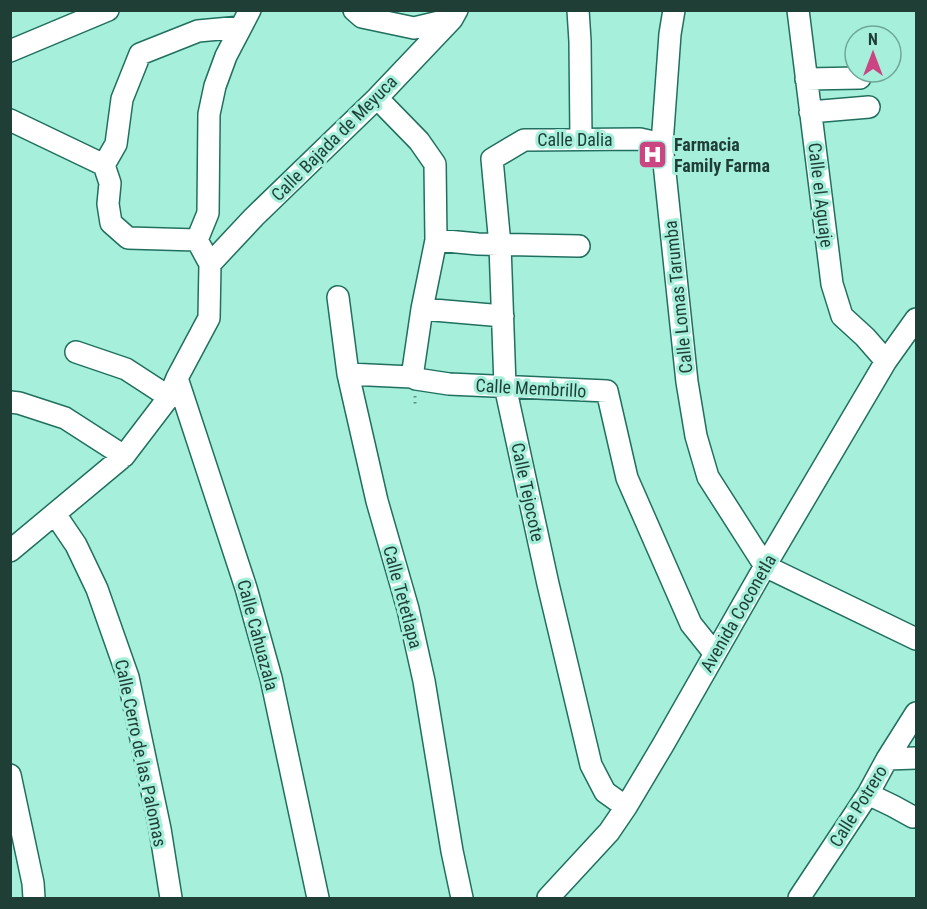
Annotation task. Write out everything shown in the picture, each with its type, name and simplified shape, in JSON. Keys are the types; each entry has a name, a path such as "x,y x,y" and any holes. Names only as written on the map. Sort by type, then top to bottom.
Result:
{"street":[{"path":"10,51 108,10"},
{"path":"354,10 362,17 414,28 454,15"},
{"path":"578,10 581,139"},
{"name":"Calle Lomas Tarumba","path":"674,10 670,34 662,144 687,382 696,436 708,477 765,566"},
{"name":"Calle el Aguaje","path":"798,10 832,284 842,316 886,361"},
{"name":"Calle Bajada de Meyuca","path":"210,264 254,217 377,98 454,15"},
{"path":"104,165 116,144 122,99 140,54 198,31 246,19"},
{"path":"197,240 208,213 209,114 215,86 226,56 246,19"},
{"path":"806,79 843,78"},
{"path":"377,98 419,141 435,164 436,240 422,309 412,377"},
{"path":"810,112 868,107"},
{"path":"10,120 104,165 110,183 108,204 111,223 128,238 197,240"},
{"name":"Calle Dalia","path":"492,159 524,140 640,140 662,144"},
{"name":"Calle Tejocote","path":"492,159 500,245 505,386 548,584 591,765 605,792 626,807"},
{"path":"10,551 124,456 173,387 209,318 210,264 197,240"},
{"path":"436,240 500,245 579,246"},
{"name":"Calle Tetetlapa","path":"338,297 348,374 377,501 408,609 422,671 462,898"},
{"path":"422,309 503,316"},
{"name":"Avenida Coconetla","path":"548,898 609,832 626,807 886,361 916,319"},
{"path":"76,352 173,387"},
{"name":"Calle Membrillo","path":"348,374 412,377 449,384 607,391 627,478 691,624 715,654"},
{"name":"Calle Cahuazala","path":"173,387 246,588 271,678 318,898"},
{"path":"10,402 20,403 65,418 124,456"},
{"name":"Calle Cerro de las Palomas","path":"55,514 76,545 98,589 128,677 160,829 171,898"},
{"path":"765,566 916,639"},
{"name":"Calle Potrero","path":"799,898 868,794 916,713"},
{"path":"887,759 916,758"},
{"path":"10,775 33,883 34,898"},
{"path":"868,794 913,817"}],"place":[{"name":"Farmacia Family Farma","path":"653,154"}]}
